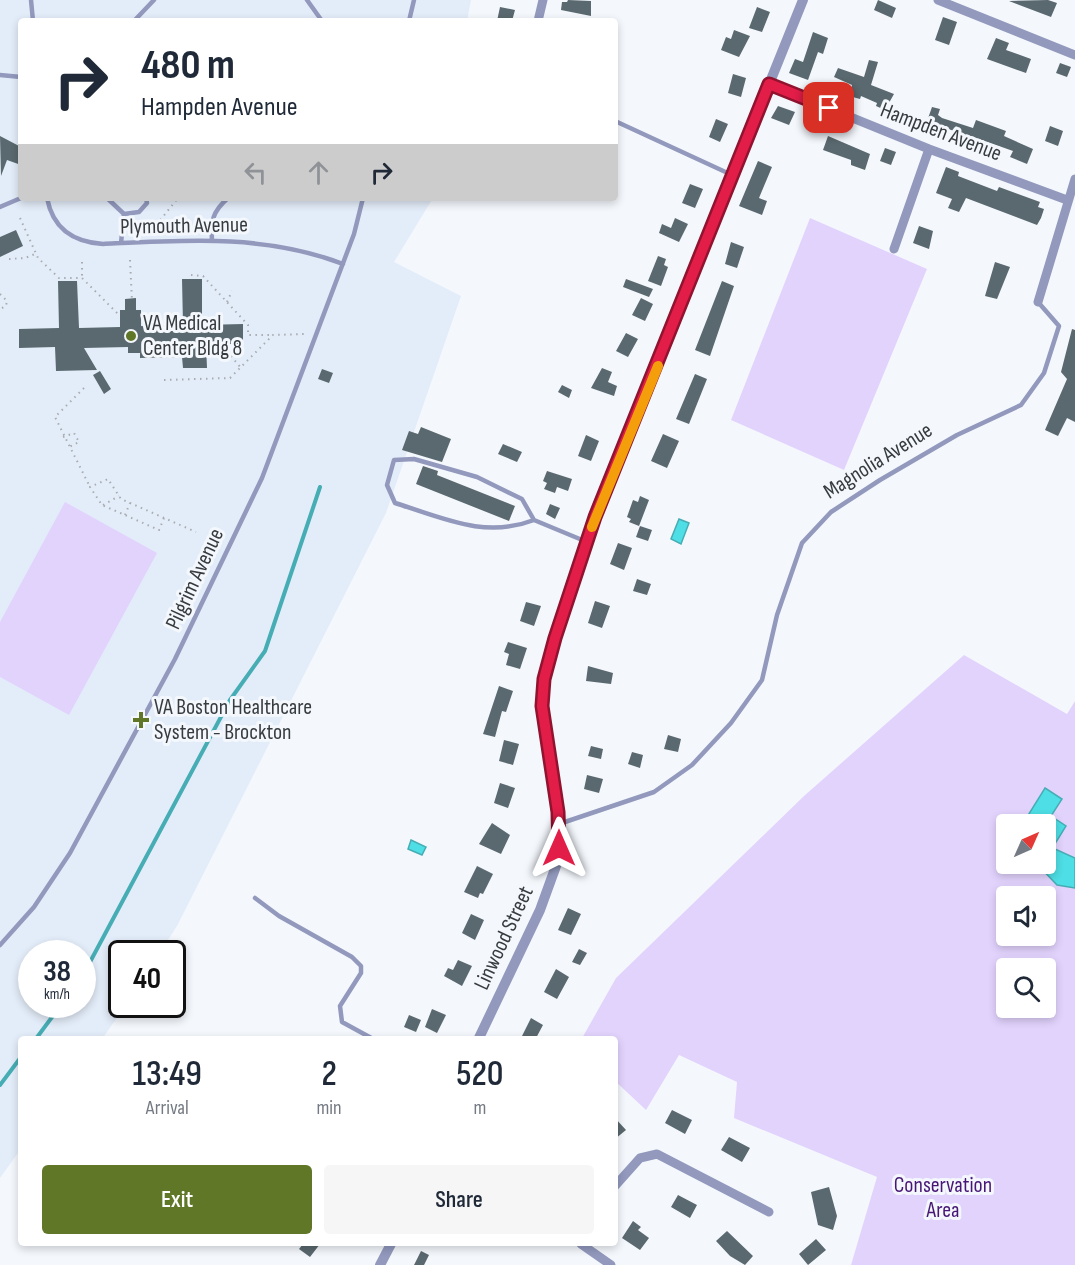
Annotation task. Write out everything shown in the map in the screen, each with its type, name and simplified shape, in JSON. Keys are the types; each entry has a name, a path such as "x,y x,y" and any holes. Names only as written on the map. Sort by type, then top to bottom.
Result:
{"street":[{"path":"539,18 543,0"},
{"name":"Linwood Street","path":"480,1036 553,876 559,848 559,824 546,745 542,693 555,638 587,542 803,0"},
{"path":"938,0 1075,54"},
{"name":"Hampden Avenue","path":"769,84 929,149 1067,200"},
{"path":"894,249 929,149"},
{"name":"Magnolia Avenue","path":"1038,302 1075,179"},
{"path":"618,1183 640,1158 657,1154 769,1212"},
{"path":"380,1265 390,1246"},
{"path":"584,1246 611,1265"}],"lane":[{"path":"31,0 33,18"},
{"path":"137,18 154,0"},
{"path":"307,0 320,18"},
{"path":"410,18 414,0"},
{"path":"0,75 18,77"},
{"path":"618,122 732,175"},
{"path":"0,207 18,199"},
{"name":"Plymouth Avenue","path":"48,201 55,219 74,239 95,244 212,242 278,245 343,264"},
{"path":"110,201 124,214"},
{"path":"124,214 139,212 147,201"},
{"path":"212,242 211,219 215,209 224,201"},
{"name":"Pilgrim Avenue","path":"0,945 34,907 70,853 175,659 262,478 354,234 362,201"},
{"path":"121,243 124,214"},
{"name":"Magnolia Avenue","path":"559,824 654,792 692,765 730,723 762,680 777,615 802,543 831,512 880,480 957,435 1021,405 1044,373 1059,326 1038,302"},
{"path":"534,520 513,528 475,527 395,503 387,485 394,460 414,459 477,477 522,499 534,520 587,542"},
{"path":"255,898 279,916 352,957 361,966 361,973 340,1006 342,1022 368,1036"}],"path":[{"path":"145,238 176,201"},
{"path":"20,218 36,253 59,278 82,278 120,316"},
{"path":"9,259 25,258 36,253"},
{"path":"130,260 132,301"},
{"path":"82,262 82,278"},
{"path":"191,276 203,276 248,325 248,334 305,334"},
{"path":"227,302 232,291"},
{"path":"0,294 7,301 0,309"},
{"path":"164,380 230,378 273,335"},
{"path":"231,356 241,368"},
{"path":"84,388 55,417 90,487 102,506 159,530 164,518"},
{"path":"63,437 74,433 79,442 68,447"},
{"path":"90,487 108,479 119,496 130,503 196,532"},
{"path":"102,506 119,496"},
{"path":"125,515 130,503"}],"shaded area":[{"name":"VA Boston Healthcare System - Brockton","path":"0,0 471,0 468,18 18,18 18,201 431,201 394,262 461,296 386,513 177,926 168,940 108,940 108,1018 117,1018 104,1036 18,1036 18,1153 0,1178"}],"green space":[{"path":"810,218 927,269 844,470 731,420"},
{"path":"65,502 157,553 69,715 0,677 0,622"},
{"name":"Conservation Area","path":"964,655 1067,714 1075,701 1075,1265 851,1265 877,1177 734,1118 737,1082 679,1055 646,1110 618,1084 618,1036 583,1036 616,978 804,796"}],"water":[{"path":"679,519 689,523 681,544 671,539"},
{"path":"1045,788 1062,799 1052,814 1029,814"},
{"path":"1056,819 1066,826 1056,842"},
{"path":"411,840 426,847 422,855 408,849"},
{"path":"1056,849 1075,858 1075,888 1057,885 1047,874 1056,874"}],"building":[{"path":"878,0 896,8 892,18 874,10"},
{"path":"1048,0 1057,3 1051,17 1009,1"},
{"path":"591,1 591,16 561,10 562,2"},
{"path":"500,7 515,10 513,18 498,18"},
{"path":"757,7 770,12 762,32 749,28"},
{"path":"943,17 957,22 949,45 935,40"},
{"path":"734,30 750,36 739,57 721,50 726,37 731,39"},
{"path":"813,32 828,38 823,54 818,52 808,80 789,73 795,59 803,62"},
{"path":"996,38 1009,43 1006,50 1031,59 1026,73 987,59"},
{"path":"869,60 878,62 871,85 894,94 885,110 876,106 877,103 861,96 860,99 849,96 852,85 834,77 838,68 864,77"},
{"path":"1060,63 1071,67 1067,77 1056,73"},
{"path":"733,74 746,78 741,97 728,93"},
{"path":"778,106 795,112 789,125 771,118"},
{"path":"932,107 940,109 938,115 942,118 973,128 976,120 1006,131 1004,136 1033,149 1027,164 1010,157 1013,151 968,135 965,144 951,140 954,131 937,125 935,130 925,127"},
{"path":"716,119 728,124 720,142 709,137"},
{"path":"1050,126 1063,131 1058,146 1045,141"},
{"path":"0,136 18,145 18,164 7,160 1,176"},
{"path":"828,136 870,154 865,170 851,165 851,160 823,150"},
{"path":"885,148 896,152 891,165 880,161"},
{"path":"758,161 772,167 759,198 767,201 762,215 739,206"},
{"path":"946,167 959,172 958,176 997,191 999,187 1040,202 1038,207 1044,209 1037,225 966,198 959,212 948,208 952,199 936,193"},
{"path":"690,184 703,189 695,208 682,203"},
{"path":"675,218 688,224 679,242 659,233 662,224 671,228"},
{"path":"919,226 933,231 929,249 913,243"},
{"path":"16,230 23,246 0,257 0,237"},
{"path":"731,242 744,247 737,268 725,264"},
{"path":"658,256 666,259 664,265 668,267 661,286 648,281"},
{"path":"995,262 1010,267 997,299 985,296"},
{"name":"VA Medical Center Bldg 8","path":"182,279 202,279 202,325 243,324 243,344 206,344 207,368 183,368 182,357 140,358 140,353 128,353 128,347 84,348 97,370 56,371 55,347 19,348 19,329 59,328 58,281 77,281 79,328 120,327 120,310 125,310 125,299 136,298 136,310 141,310 141,326 183,325"},
{"path":"626,279 653,289 649,297 623,287"},
{"path":"722,281 734,286 710,356 695,350"},
{"path":"641,298 653,304 645,321 632,315"},
{"path":"1072,329 1075,330 1075,422 1067,418 1058,436 1045,430 1067,379 1061,372"},
{"path":"626,333 638,339 628,357 616,351"},
{"path":"602,368 612,372 608,382 617,386 614,396 591,388"},
{"path":"322,369 333,373 329,383 318,379"},
{"path":"100,371 111,389 104,394 93,375"},
{"path":"695,374 707,379 689,424 676,419"},
{"path":"562,385 572,390 569,398 558,392"},
{"path":"421,427 451,439 442,462 402,450 409,431 418,434"},
{"path":"663,434 679,441 667,468 651,461"},
{"path":"586,435 599,441 591,461 578,456"},
{"path":"503,444 522,452 517,462 498,454"},
{"path":"423,466 438,471 437,475 515,506 509,521 416,484"},
{"path":"547,471 572,479 568,491 557,487 555,493 544,489 547,483 543,481"},
{"path":"640,496 649,500 639,526 629,522 631,519 627,517 633,500 638,502"},
{"path":"550,504 560,508 555,519 546,514"},
{"path":"640,526 652,530 648,541 636,537"},
{"path":"618,543 632,548 624,570 610,564"},
{"path":"637,579 651,584 647,595 633,591"},
{"path":"595,601 610,606 602,628 588,623"},
{"path":"526,602 541,606 534,626 520,621"},
{"path":"508,642 527,648 520,669 506,665 509,654 504,652"},
{"path":"588,666 613,673 611,684 586,681"},
{"path":"499,686 513,691 506,712 502,711 495,737 483,734"},
{"path":"668,735 681,739 678,752 664,749"},
{"path":"504,740 519,744 513,765 499,761"},
{"path":"591,746 603,749 601,759 588,756"},
{"path":"632,752 643,755 640,768 628,764"},
{"path":"587,775 603,779 599,793 584,789"},
{"path":"500,783 515,788 508,808 494,803"},
{"path":"492,823 510,835 501,854 479,844"},
{"path":"477,866 493,874 483,894 480,893 478,898 464,892"},
{"path":"568,908 581,914 571,935 558,930"},
{"path":"471,914 484,920 475,940 462,933"},
{"path":"579,949 587,953 580,965 572,962"},
{"path":"458,960 472,966 462,986 444,976 448,968 453,970"},
{"path":"556,969 569,977 557,999 544,992"},
{"path":"432,1009 446,1015 437,1033 425,1027"},
{"path":"409,1015 421,1020 416,1032 404,1027"},
{"path":"531,1018 543,1025 537,1036 522,1036"},
{"path":"672,1110 692,1120 685,1134 665,1123"},
{"path":"618,1121 626,1130 618,1137"},
{"path":"729,1137 750,1148 742,1162 721,1150"},
{"path":"829,1187 837,1216 833,1230 818,1225 811,1192"},
{"path":"678,1195 697,1205 690,1218 671,1207"},
{"path":"633,1221 641,1227 638,1230 649,1238 640,1250 622,1238"},
{"path":"727,1231 753,1256 745,1265 730,1256 716,1241"},
{"path":"816,1239 826,1250 808,1265 799,1254"},
{"path":"301,1246 318,1246 310,1257 299,1249"},
{"path":"421,1251 429,1255 424,1265 414,1265"}],"waterway":[{"path":"96,951 230,700 265,651 320,487"},
{"path":"38,1036 51,1018"},
{"path":"0,1085 18,1061"}],"slow traffic":[{"path":"592,527 658,366"}],"place":[{"name":"VA Medical Center Bldg 8","path":"131,336"},
{"name":"VA Boston Healthcare System - Brockton","path":"141,720"}],"route":[{"path":"559,848 558,812 546,745 542,693 555,638 595,517 700,261 769,84 829,108"}]}
